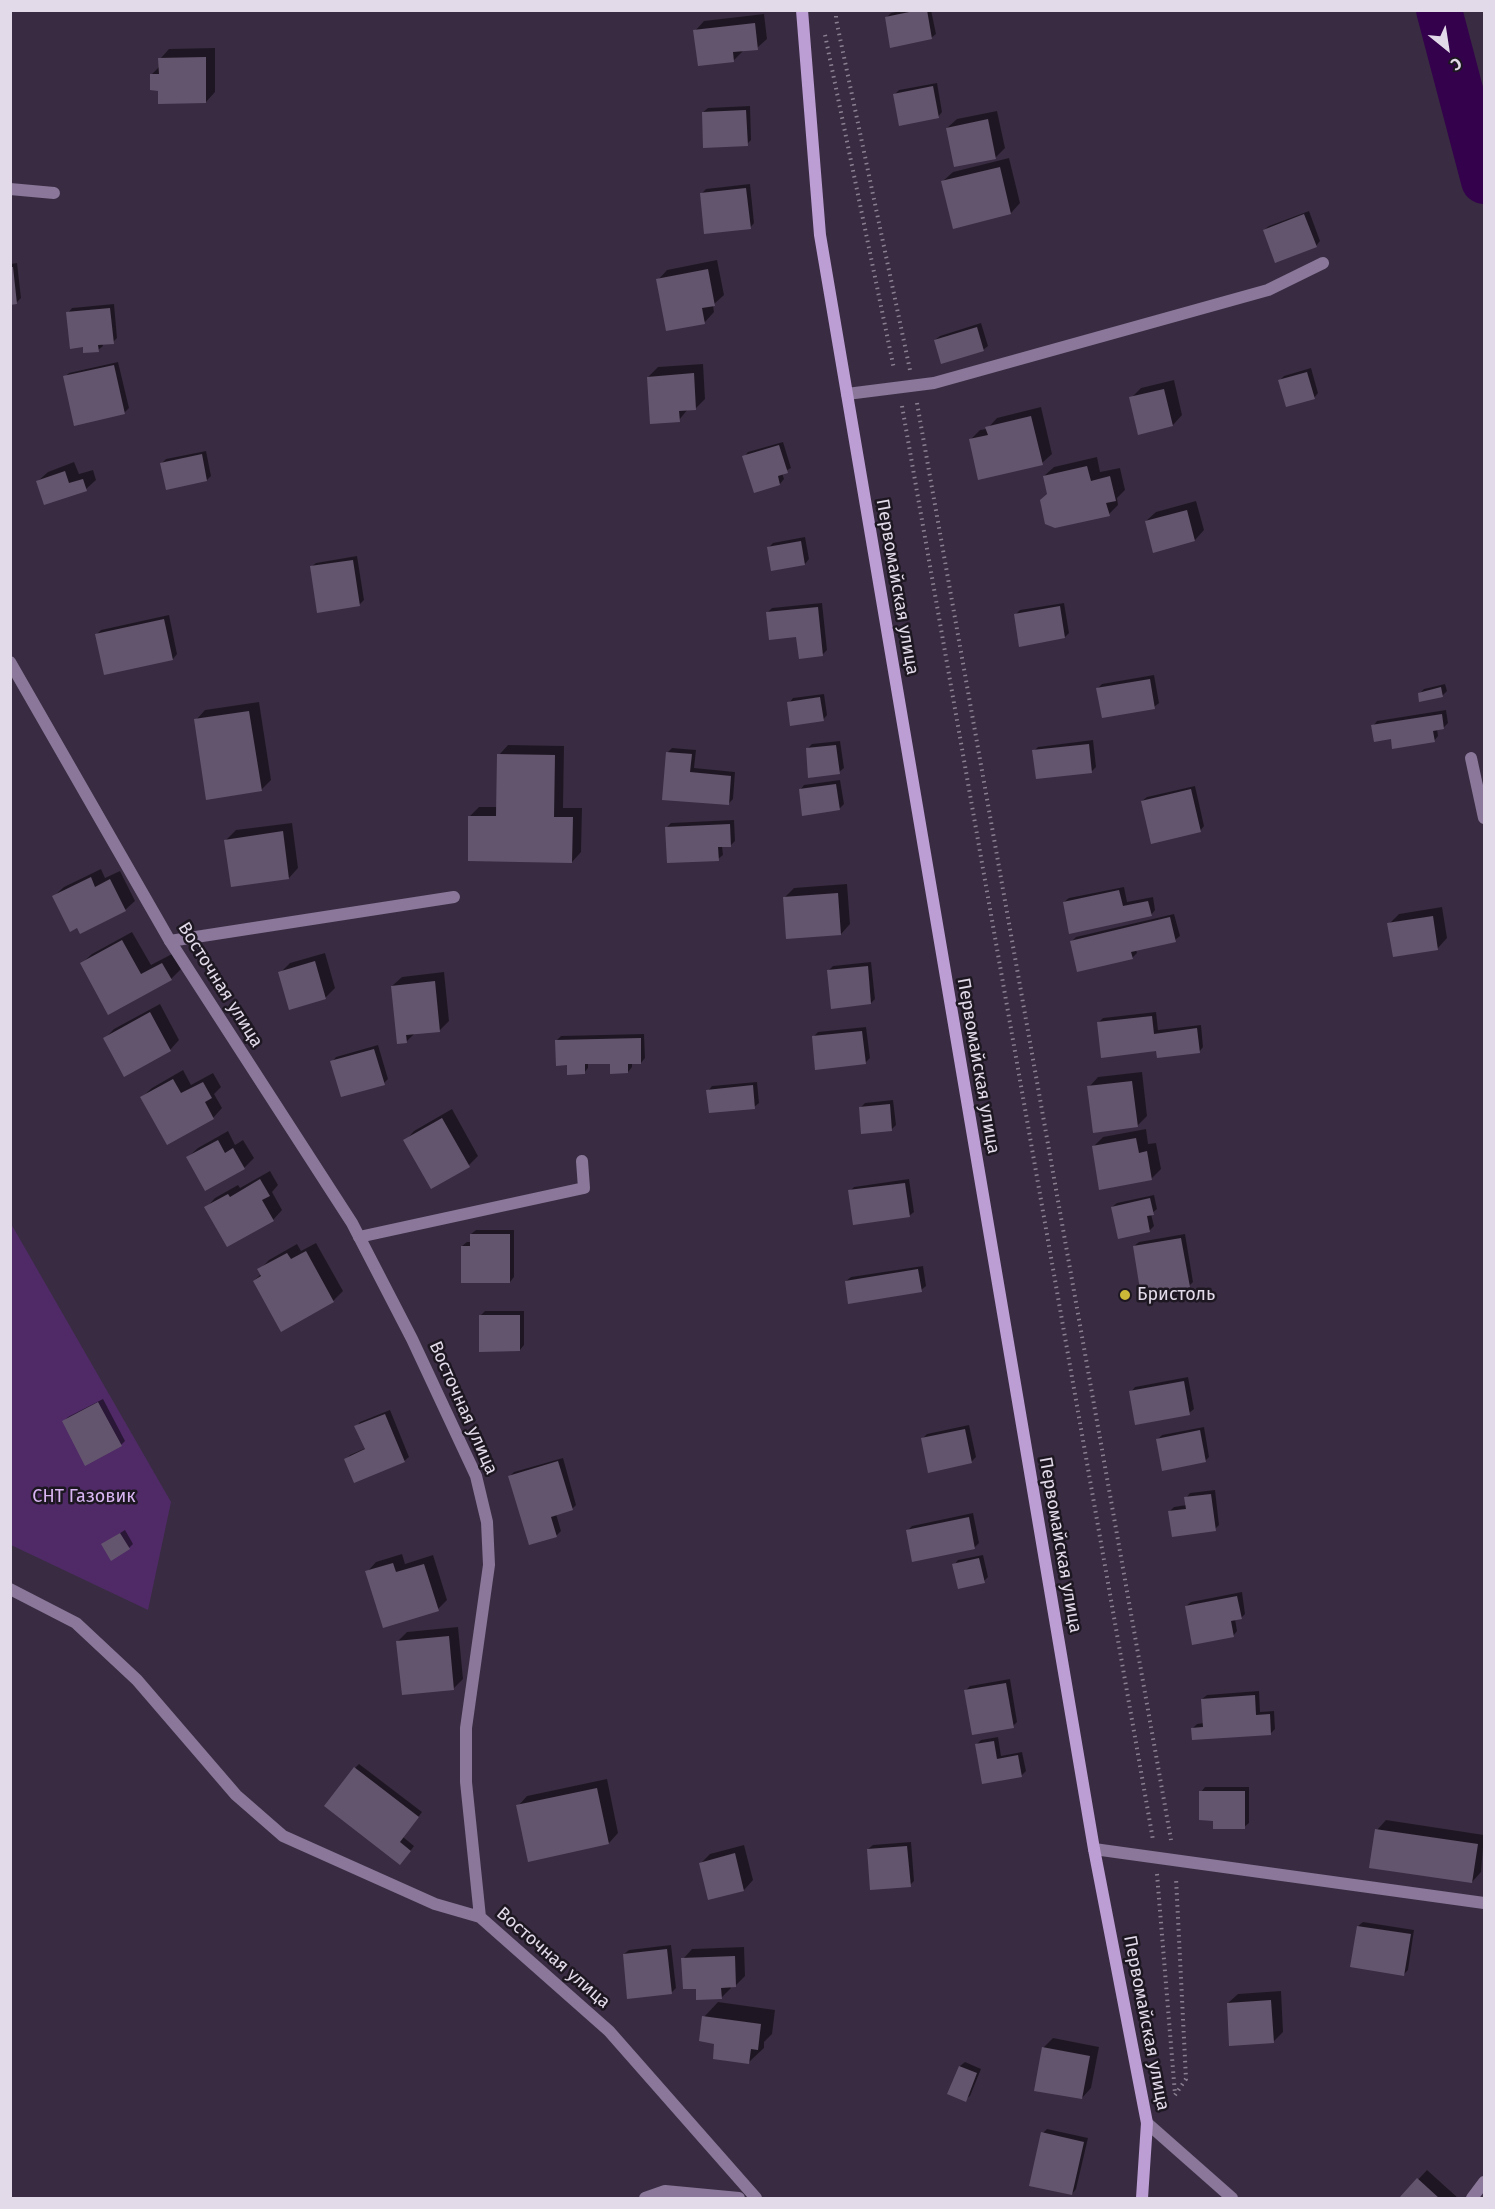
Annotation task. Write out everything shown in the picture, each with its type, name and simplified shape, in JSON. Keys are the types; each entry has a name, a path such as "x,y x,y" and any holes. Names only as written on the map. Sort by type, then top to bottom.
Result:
{"main road":[{"name":"Первомайская улица","path":"802,10 820,235 1094,1849 1148,2123 1142,2199"}],"street":[{"path":"10,189 54,193"},
{"path":"847,394 934,383 1268,290 1323,263"},
{"name":"Восточная улица","path":"10,662 170,941 359,1237 412,1339 476,1476 487,1522 489,1564 466,1728 466,1782 480,1917 609,2031 756,2199"},
{"path":"1471,758 1485,818"},
{"path":"170,941 454,897"},
{"path":"359,1237 584,1188 582,1161"},
{"path":"10,1589 76,1623 137,1680 236,1795 283,1836 435,1904 480,1917"},
{"path":"1094,1849 1485,1903"},
{"path":"1148,2123 1232,2199"},
{"path":"1472,2199 1485,2181"},
{"path":"645,2199 665,2192 739,2199"}],"path":[{"path":"824,30 898,387 1156,1857 1175,2095 1186,2079 1175,1860 989,802 913,386 836,19 836,10"}],"green space":[{"name":"СНТ Газовик","path":"10,1222 171,1502 148,1610 11,1545"}],"building":[{"path":"927,10 932,39 890,48 885,17"},
{"path":"755,23 758,50 733,52 734,62 698,66 693,30"},
{"path":"206,57 206,103 158,104 158,91 150,90 150,74 159,74 158,58"},
{"path":"933,86 939,118 899,126 893,94"},
{"path":"746,110 748,146 703,148 702,112"},
{"path":"988,119 996,159 954,167 946,128"},
{"path":"1000,167 1011,214 953,229 941,181"},
{"path":"746,188 751,229 704,234 700,193"},
{"path":"1304,214 1317,247 1275,263 1263,230"},
{"path":"10,267 13,267 17,304 10,305"},
{"path":"708,269 715,306 702,308 705,324 666,331 656,279"},
{"path":"110,308 114,344 98,345 99,352 83,353 83,347 70,349 66,312"},
{"path":"977,327 984,351 941,364 934,340"},
{"path":"114,365 125,414 74,426 63,376"},
{"path":"1307,372 1315,399 1286,407 1278,380"},
{"path":"694,373 696,410 679,411 680,422 650,424 647,377"},
{"path":"1164,389 1173,426 1138,435 1129,397"},
{"path":"1031,416 1043,465 978,480 969,439 988,435 985,427"},
{"path":"779,445 788,473 778,476 780,485 754,493 742,456"},
{"path":"202,454 207,481 166,490 160,463"},
{"path":"1087,466 1091,481 1110,476 1116,501 1106,503 1110,516 1055,528 1045,524 1040,500 1047,494 1043,476"},
{"path":"65,471 69,483 83,479 87,491 44,505 36,481"},
{"path":"1187,510 1195,541 1153,553 1145,521"},
{"path":"801,541 805,565 771,571 767,547"},
{"path":"353,560 360,606 317,613 310,566"},
{"path":"1060,606 1065,638 1019,647 1014,614"},
{"path":"818,607 823,656 799,659 796,637 769,640 766,612"},
{"path":"164,619 173,660 104,675 95,634"},
{"path":"1150,679 1155,709 1102,718 1096,688"},
{"path":"1441,687 1443,697 1419,702 1418,693"},
{"path":"820,697 824,721 790,726 787,702"},
{"path":"249,711 262,791 206,800 194,719"},
{"path":"1442,714 1444,729 1433,731 1435,742 1392,749 1391,739 1374,742 1371,725"},
{"path":"1089,744 1092,773 1036,779 1032,750"},
{"path":"836,745 840,774 808,778 806,748"},
{"path":"666,752 692,754 690,772 731,776 729,805 662,800"},
{"path":"497,754 555,755 554,817 573,817 572,863 468,861 468,816 496,816"},
{"path":"836,784 840,810 802,816 799,789"},
{"path":"1191,789 1201,832 1151,844 1141,801"},
{"path":"730,824 731,847 718,847 719,861 667,863 665,827"},
{"path":"283,831 289,879 231,887 224,840"},
{"path":"91,877 95,887 110,879 126,911 80,934 77,928 70,932 52,896"},
{"path":"1119,890 1123,906 1148,901 1152,916 1069,934 1063,902"},
{"path":"838,893 841,935 786,939 783,897"},
{"path":"1433,916 1438,950 1393,957 1387,923"},
{"path":"1170,917 1176,942 1131,952 1133,959 1077,972 1070,941"},
{"path":"122,940 141,974 162,963 172,980 108,1015 80,963"},
{"path":"315,961 326,999 289,1010 278,972"},
{"path":"868,966 871,1004 831,1009 827,970"},
{"path":"435,981 440,1032 406,1035 407,1043 397,1044 391,986"},
{"path":"150,1012 171,1051 124,1077 103,1038"},
{"path":"1152,1016 1154,1034 1197,1028 1200,1053 1157,1058 1156,1051 1101,1058 1097,1022"},
{"path":"862,1031 866,1064 815,1070 812,1036"},
{"path":"641,1038 641,1064 628,1064 628,1073 610,1074 610,1064 585,1064 585,1074 567,1075 567,1065 556,1066 555,1040"},
{"path":"374,1049 385,1085 341,1097 330,1061"},
{"path":"173,1079 181,1093 203,1082 212,1098 205,1102 214,1119 167,1145 140,1097"},
{"path":"1132,1081 1138,1127 1093,1133 1087,1086"},
{"path":"753,1085 755,1109 709,1113 706,1090"},
{"path":"890,1104 892,1131 861,1134 859,1107"},
{"path":"442,1118 470,1167 431,1189 403,1140"},
{"path":"1136,1138 1139,1153 1147,1151 1152,1180 1099,1190 1092,1146"},
{"path":"218,1140 225,1153 233,1148 245,1169 205,1191 186,1157"},
{"path":"260,1179 270,1196 262,1200 274,1221 227,1247 204,1207 228,1194 230,1197"},
{"path":"905,1183 910,1217 853,1225 848,1190"},
{"path":"1150,1198 1154,1215 1147,1216 1150,1232 1118,1239 1111,1207"},
{"path":"470,1234 510,1234 510,1283 461,1283 461,1246 470,1246"},
{"path":"1181,1238 1190,1287 1141,1296 1133,1246"},
{"path":"306,1251 334,1302 281,1332 253,1281 261,1276 257,1269 287,1253 291,1259"},
{"path":"918,1269 922,1292 848,1304 845,1281"},
{"path":"479,1315 520,1315 520,1351 479,1352"},
{"path":"1184,1381 1190,1415 1135,1425 1129,1391"},
{"path":"98,1402 122,1446 85,1466 62,1421"},
{"path":"385,1414 405,1462 354,1483 344,1459 365,1449 354,1426"},
{"path":"965,1429 972,1463 928,1473 921,1438"},
{"path":"1200,1430 1206,1462 1162,1471 1156,1439"},
{"path":"558,1461 573,1510 551,1517 557,1537 529,1545 508,1476"},
{"path":"1211,1494 1216,1531 1172,1537 1168,1511 1186,1509 1184,1497"},
{"path":"969,1517 975,1549 912,1562 906,1530"},
{"path":"120,1533 130,1549 111,1561 101,1544"},
{"path":"979,1558 985,1583 958,1589 952,1564"},
{"path":"393,1563 396,1572 424,1564 439,1611 383,1628 365,1571"},
{"path":"1237,1596 1242,1619 1231,1621 1234,1637 1192,1645 1185,1606"},
{"path":"449,1636 454,1690 402,1695 396,1641"},
{"path":"1006,1683 1014,1728 972,1735 964,1690"},
{"path":"1255,1695 1256,1715 1270,1714 1271,1735 1192,1740 1191,1728 1203,1727 1201,1699"},
{"path":"994,1741 997,1759 1018,1755 1022,1777 982,1784 975,1744"},
{"path":"354,1767 419,1817 400,1842 411,1851 400,1865 324,1806"},
{"path":"597,1788 609,1844 528,1862 516,1805"},
{"path":"1199,1791 1245,1791 1245,1829 1213,1829 1213,1821 1199,1820"},
{"path":"1375,1829 1478,1844 1472,1883 1369,1868"},
{"path":"907,1846 911,1887 870,1890 867,1849"},
{"path":"735,1853 744,1891 708,1900 699,1863"},
{"path":"1357,1926 1411,1934 1404,1976 1350,1967"},
{"path":"667,1949 672,1994 627,1999 623,1954"},
{"path":"735,1956 736,1987 721,1988 722,1999 696,2000 696,1989 683,1989 681,1958"},
{"path":"1271,2000 1274,2043 1229,2046 1227,2003"},
{"path":"702,2016 761,2024 758,2050 751,2049 749,2064 713,2059 714,2044 699,2041"},
{"path":"1042,2047 1090,2056 1082,2099 1034,2091"},
{"path":"959,2066 977,2073 966,2102 947,2094"},
{"path":"1041,2132 1084,2142 1072,2195 1029,2186"},
{"path":"1417,2178 1439,2198 1399,2198"}],"waterway":[{"path":"1439,10 1484,181"}],"place":[{"name":"Бристоль","path":"1125,1295"}]}
